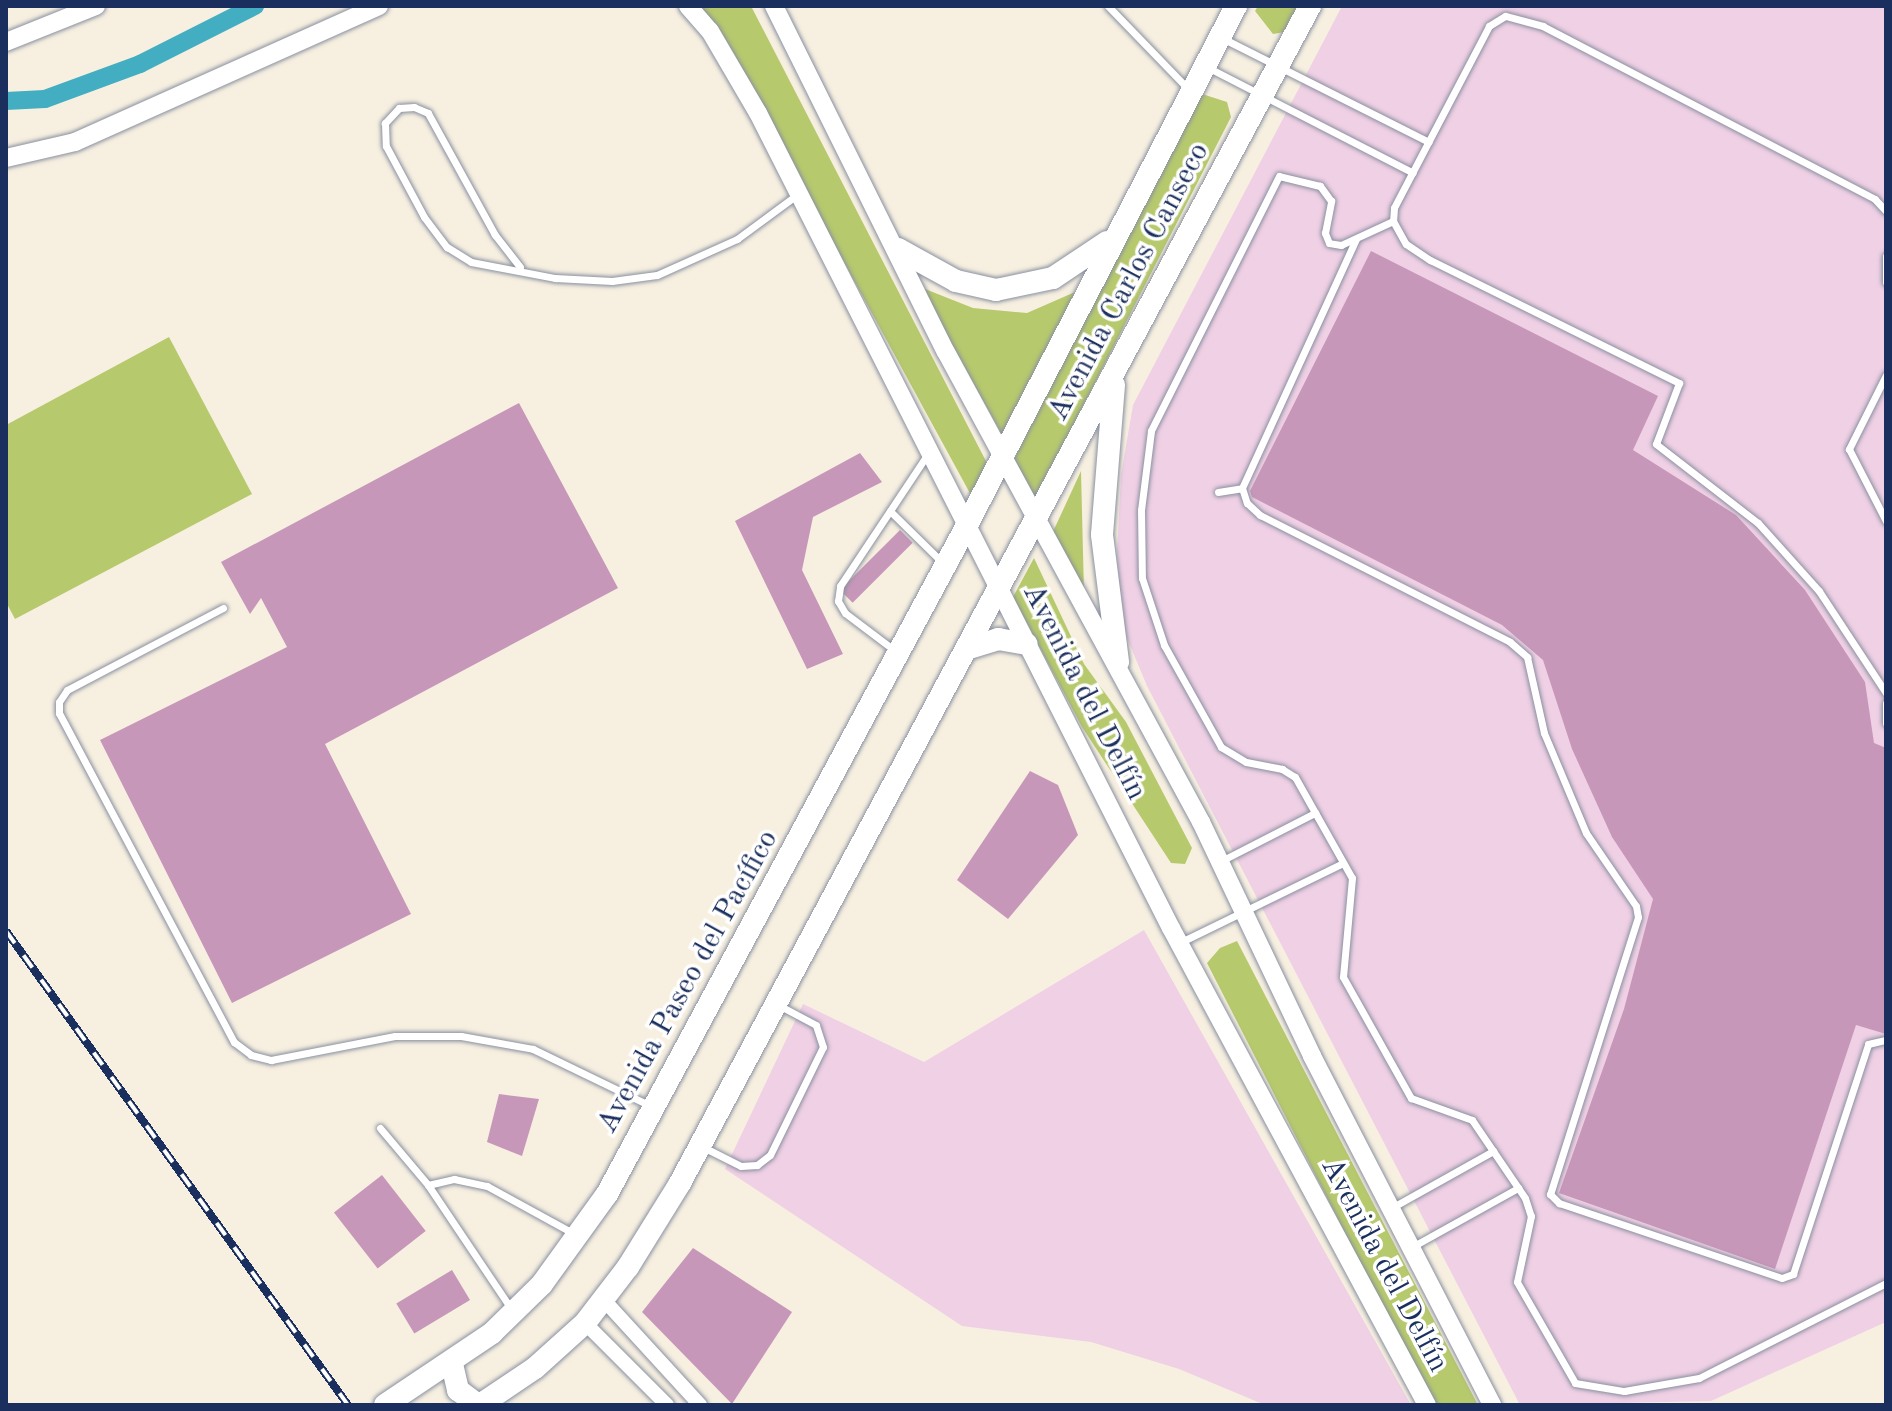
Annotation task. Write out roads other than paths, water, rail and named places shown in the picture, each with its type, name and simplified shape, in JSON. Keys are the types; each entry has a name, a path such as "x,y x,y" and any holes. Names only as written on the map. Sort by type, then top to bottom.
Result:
{"main road":[{"name":"Avenida Carlos Canseco","path":"967,525 1114,236 1236,6"},
{"name":"Avenida Carlos Canseco","path":"999,586 1034,517 1115,377 1310,6"},
{"path":"898,249 956,281 996,290 1053,278 1114,236"},
{"path":"1115,377 1102,535 1118,662"},
{"name":"Avenida Paseo del Pacífico","path":"385,1405 452,1364 513,1312 579,1237 653,1107 967,525"},
{"path":"452,1364 458,1390 479,1405 535,1368 585,1323 603,1299 701,1145 779,1004 999,586"},
{"path":"966,649 998,639 1027,644"}],"street":[{"path":"6,42 96,6"},
{"path":"6,158 75,142 379,6"},
{"name":"Avenida del Delfín","path":"688,6 710,31 800,193 1179,943 1427,1405"},
{"name":"Avenida del Delfín","path":"774,6 898,249 946,352 1004,454 1034,517 1118,662 1219,861 1408,1249 1492,1405"},
{"path":"603,1299 700,1405"},
{"path":"585,1323 667,1405"}],"lane":[{"path":"1108,6 1190,91"},
{"path":"1886,211 1875,199 1520,17 1505,16 1489,26 1394,208 1393,221 1406,244 1430,260 1679,383 1656,444 1758,523 1819,591 1886,693"},
{"path":"1219,37 1429,142"},
{"path":"1204,66 1413,173"},
{"path":"520,267 495,235 428,113 399,108 385,123 386,146 432,227 447,247 471,262 520,267 555,278 612,281 657,275 737,239 800,193"},
{"path":"1393,221 1341,245 1329,243 1325,233 1331,201 1320,186 1279,176 1167,393 1151,431 1141,510 1142,578 1148,607 1208,730 1221,747 1246,762 1282,769 1295,777 1343,863 1354,891 1340,964 1343,977 1411,1098 1472,1120 1518,1188 1531,1216 1517,1282 1566,1373 1575,1383 1599,1390 1658,1388 1699,1378 1886,1283"},
{"path":"1356,239 1242,488 1247,503 1260,515 1510,642 1534,672 1544,733 1586,833 1631,895 1638,917 1551,1180 1550,1194 1559,1203 1782,1278 1793,1274 1868,1044 1886,1040"},
{"path":"1886,256 1886,282"},
{"path":"1886,375 1849,449 1886,521"},
{"path":"898,654 838,601 840,586 930,450"},
{"path":"1218,492 1242,488"},
{"path":"890,511 945,565"},
{"path":"223,608 67,690 59,702 59,713 234,1042 251,1055 271,1060 395,1036 461,1036 533,1049 653,1107"},
{"path":"1886,703 1886,723"},
{"path":"1219,861 1315,813"},
{"path":"1179,943 1343,863"},
{"path":"701,1145 741,1166 757,1165 770,1155 823,1047 816,1025 779,1004"},
{"path":"380,1128 428,1185 513,1312"},
{"path":"1389,1210 1493,1151"},
{"path":"428,1185 454,1179 487,1186 579,1237"},
{"path":"1408,1249 1518,1188"}],"waterway":[{"path":"6,101 45,99 140,64 255,6"}],"railway":[{"path":"6,931 348,1405"}]}
